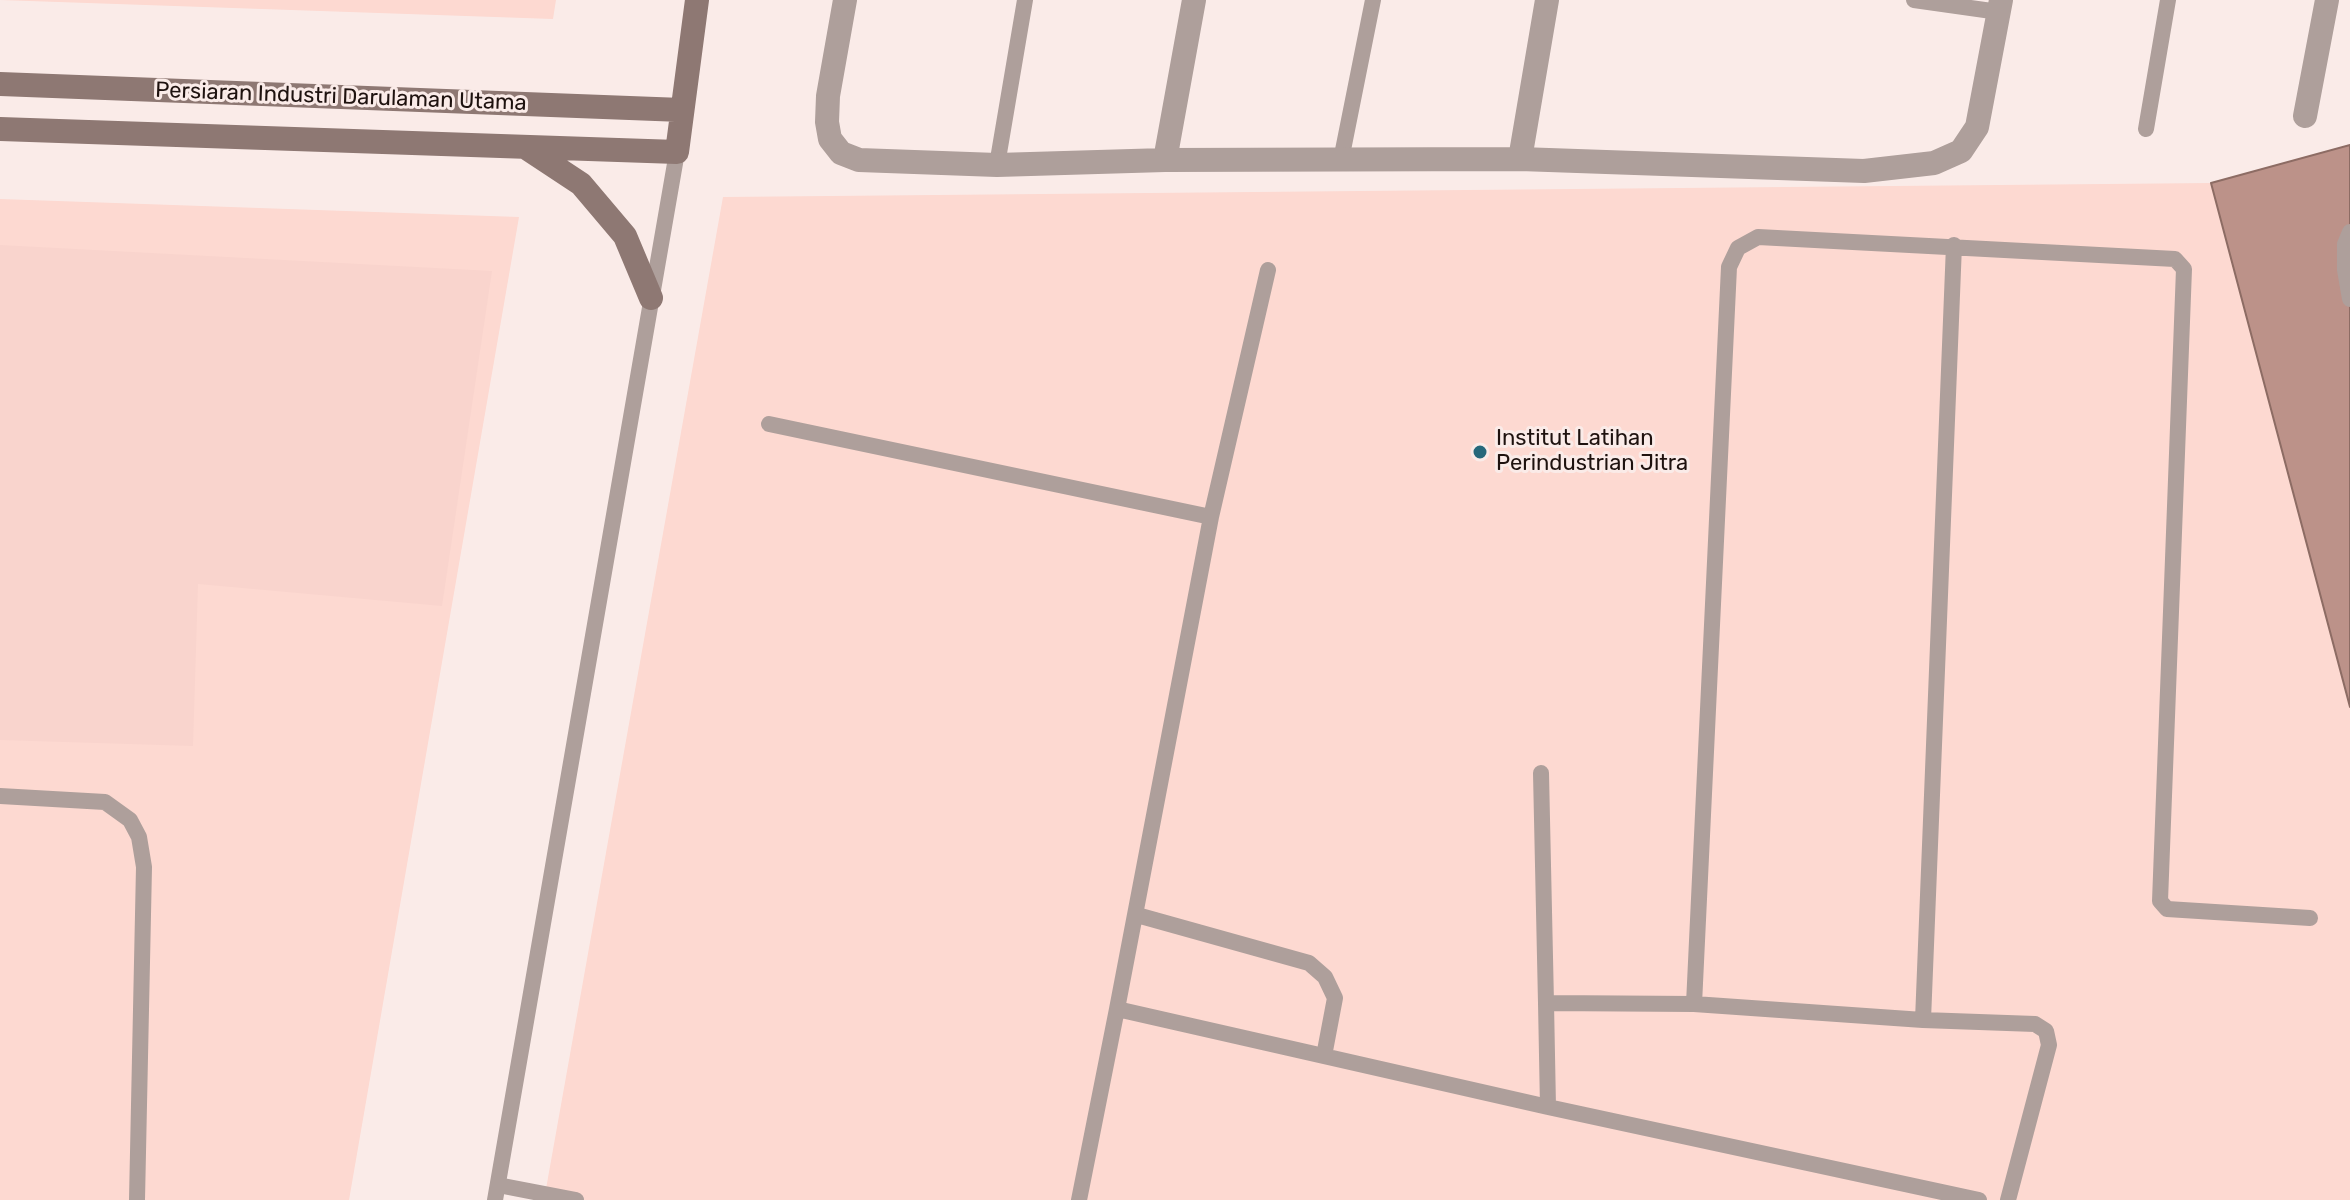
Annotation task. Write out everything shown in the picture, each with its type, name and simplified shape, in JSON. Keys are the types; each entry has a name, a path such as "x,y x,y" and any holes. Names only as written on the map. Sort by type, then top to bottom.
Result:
{"street":[{"path":"677,152 697,0"},
{"path":"845,0 828,96 830,139 841,153 859,160 997,165 1165,160 1520,159 1864,171 1934,163 1961,151 1977,127 2000,6"},
{"path":"1165,160 1194,0"},
{"path":"1520,159 1547,0"},
{"path":"2305,116 2327,0"},
{"name":"Persiaran Industri Darulaman Utama","path":"0,84 682,110"},
{"name":"Persiaran Industri Darulaman Utama","path":"0,129 677,152"},
{"path":"525,147 581,184 625,236 651,298"}],"lane":[{"path":"997,165 1025,0"},
{"path":"1341,160 1373,0"},
{"path":"1914,0 2000,6"},
{"path":"2146,129 2168,0"},
{"path":"576,1200 496,1193 677,152"},
{"path":"2350,232 2345,244 2350,299"},
{"path":"1694,1004 1729,267 1738,248 1758,237 2175,259 2184,269 2160,901 2167,909 2310,918"},
{"path":"1923,1020 1954,245"},
{"path":"1079,1200 1137,915 1211,517 1268,270"},
{"path":"769,424 1211,517"},
{"path":"1541,773 1548,1107"},
{"path":"0,796 105,802 130,820 139,837 144,867 137,1200"},
{"path":"1137,915 1309,963 1325,977 1335,998 1324,1056"},
{"path":"1546,1003 1694,1004 1923,1020 2035,1024 2046,1031 2049,1045 2008,1200"},
{"path":"1117,1009 1548,1107 1979,1200"}],"shaded area":[{"path":"0,0 556,0 553,19"},
{"path":"2350,145 2350,707 2211,183"},
{"name":"Institut Latihan Perindustrian Jitra","path":"2211,183 2350,707 2350,1200 544,1200 723,197"},
{"path":"0,199 519,217 349,1200 0,1200"},
{"path":"0,245 492,271 442,606 198,584 193,746 0,740"}],"place":[{"name":"Institut Latihan Perindustrian Jitra","path":"1480,452"}]}
